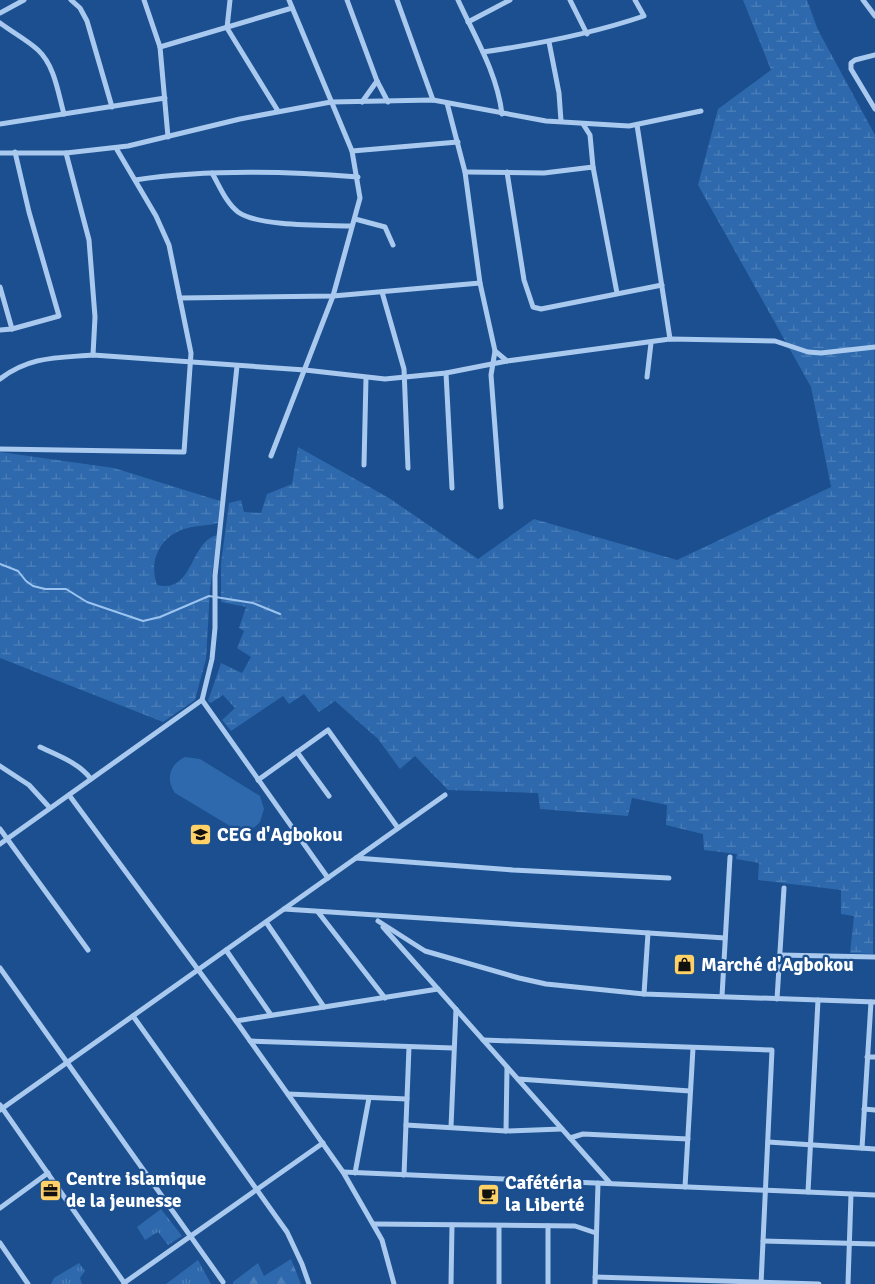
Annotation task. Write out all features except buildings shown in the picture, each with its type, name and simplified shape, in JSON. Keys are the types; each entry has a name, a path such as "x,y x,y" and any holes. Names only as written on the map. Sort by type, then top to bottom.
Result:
{"street":[{"path":"0,14 24,0"},
{"path":"71,0 80,8 87,21 112,107"},
{"path":"144,0 160,47 168,137"},
{"path":"230,0 227,28 278,111"},
{"path":"271,456 333,296 360,198 358,177 352,151 289,0"},
{"path":"347,0 377,81 388,102"},
{"path":"397,0 433,100"},
{"path":"458,0 483,52 499,94 502,114"},
{"path":"468,22 510,0"},
{"path":"570,0 587,34"},
{"path":"483,52 587,34 644,16 635,0"},
{"path":"863,0 875,16"},
{"path":"160,47 292,8"},
{"path":"0,23 38,50 46,59 51,69 64,114"},
{"path":"549,42 559,93 561,121"},
{"path":"875,55 851,63 851,69 875,109"},
{"path":"362,102 377,81"},
{"path":"0,124 165,98"},
{"path":"0,152 66,153 116,148 278,111 331,102 433,100 546,121 596,125 636,125 701,111"},
{"path":"447,103 466,172 480,283 495,351 491,375 501,508"},
{"path":"583,124 590,135 593,167 617,293"},
{"path":"590,135 596,125"},
{"path":"636,125 670,339"},
{"path":"352,151 458,142"},
{"path":"0,449 184,452 191,363 169,245 156,216 116,148"},
{"path":"0,330 12,329 59,316 14,152"},
{"path":"66,153 89,240 95,317 93,356"},
{"path":"466,172 544,173 593,167"},
{"path":"507,172 524,280 533,307 540,309 662,285"},
{"path":"135,180 178,174 212,173 302,173 358,177"},
{"path":"212,173 234,208 252,219 266,222 352,226"},
{"path":"355,219 385,227 393,245"},
{"path":"180,298 333,296 480,283"},
{"path":"0,287 12,329"},
{"path":"382,292 402,357 405,379 408,468"},
{"path":"0,379 28,362 44,358 93,356 305,370 366,378 405,379 482,368 507,361 670,339 775,341 808,352 821,353 875,347"},
{"path":"647,377 651,342"},
{"path":"495,351 507,361"},
{"path":"0,844 202,700 212,659 214,591 237,366"},
{"path":"482,368 491,375"},
{"path":"446,373 452,488"},
{"path":"364,465 366,378"},
{"path":"202,700 328,878"},
{"path":"258,780 328,730 398,828"},
{"path":"40,747 85,770 91,779"},
{"path":"297,752 329,796"},
{"path":"0,766 29,784 50,808"},
{"path":"70,795 236,1021 343,1172 374,1224 384,1246 394,1284"},
{"path":"323,1143 124,1284 1,1107 67,1063 445,795"},
{"path":"0,828 88,950"},
{"path":"722,996 730,857"},
{"path":"356,858 513,870 669,878"},
{"path":"777,998 784,888"},
{"path":"284,909 725,938"},
{"path":"318,912 386,998"},
{"path":"373,915 610,1183"},
{"path":"378,921 424,951 518,978 574,988 644,994 873,1002 867,1057 862,1148"},
{"path":"266,922 324,1007"},
{"path":"644,994 648,933"},
{"path":"226,950 271,1015"},
{"path":"780,954 875,957"},
{"path":"0,968 223,1282"},
{"path":"236,1021 438,989"},
{"path":"808,1192 818,1000"},
{"path":"451,1127 456,1009"},
{"path":"133,1016 257,1189 295,1247 309,1284"},
{"path":"483,1040 772,1050 761,1283"},
{"path":"250,1041 453,1048"},
{"path":"404,1175 409,1047"},
{"path":"685,1187 693,1048"},
{"path":"867,1057 875,1057"},
{"path":"506,1131 507,1067"},
{"path":"518,1079 690,1091"},
{"path":"288,1094 407,1099"},
{"path":"355,1173 369,1098"},
{"path":"864,1109 875,1110"},
{"path":"406,1125 506,1131 562,1129"},
{"path":"570,1138 583,1134 688,1139"},
{"path":"768,1142 875,1149"},
{"path":"343,1172 875,1195"},
{"path":"0,1208 48,1173"},
{"path":"595,1284 598,1183"},
{"path":"848,1284 851,1194"},
{"path":"374,1224 575,1226 596,1234"},
{"path":"451,1284 452,1225"},
{"path":"499,1226 499,1284"},
{"path":"548,1226 548,1284"},
{"path":"763,1241 875,1244"},
{"path":"0,1243 28,1284"},
{"path":"595,1277 819,1284"}],"green space":[{"path":"743,0 807,0 818,30 875,135 873,954 850,953 854,916 841,914 841,890 758,880 759,863 736,859 737,854 704,850 703,834 666,825 667,805 632,798 628,816 540,809 538,793 448,790 415,756 400,769 378,739 335,701 319,712 304,694 289,704 283,696 231,731 222,720 235,708 223,695 211,703 208,701 221,663 242,673 251,657 237,648 244,631 239,628 246,607 221,602 221,564 229,503 241,500 244,512 261,513 267,494 292,484 298,447 389,498 478,559 534,519 677,560 831,487 811,387 698,185 718,109 771,70"},
{"path":"0,452 114,468 220,501 218,523 188,528 170,536 159,549 154,566 157,585 169,586 178,582 185,575 201,547 217,535 210,590 206,659 195,700 163,722 0,658"},
{"path":"185,757 200,759 260,796 264,809 260,822 255,827 241,831 235,829 175,793 170,782 171,772 176,764"},
{"path":"161,1209 182,1236 168,1245 158,1232 145,1240 137,1227"},
{"path":"291,1259 301,1284 233,1284 233,1282 258,1263 264,1276"},
{"path":"198,1260 211,1284 166,1284"},
{"path":"79,1263 85,1271 80,1278 82,1284 51,1284 54,1278"}],"waterway":[{"path":"0,564 18,571 33,586 45,589 66,589 87,602 143,621 160,617 209,596 253,603 280,614"}],"place":[{"name":"CEG d'Agbokou","path":"201,835"},
{"name":"Marché d'Agbokou","path":"685,965"},
{"name":"Centre islamique de la jeunesse","path":"50,1190"},
{"name":"Cafétéria la Liberté","path":"489,1194"}]}
